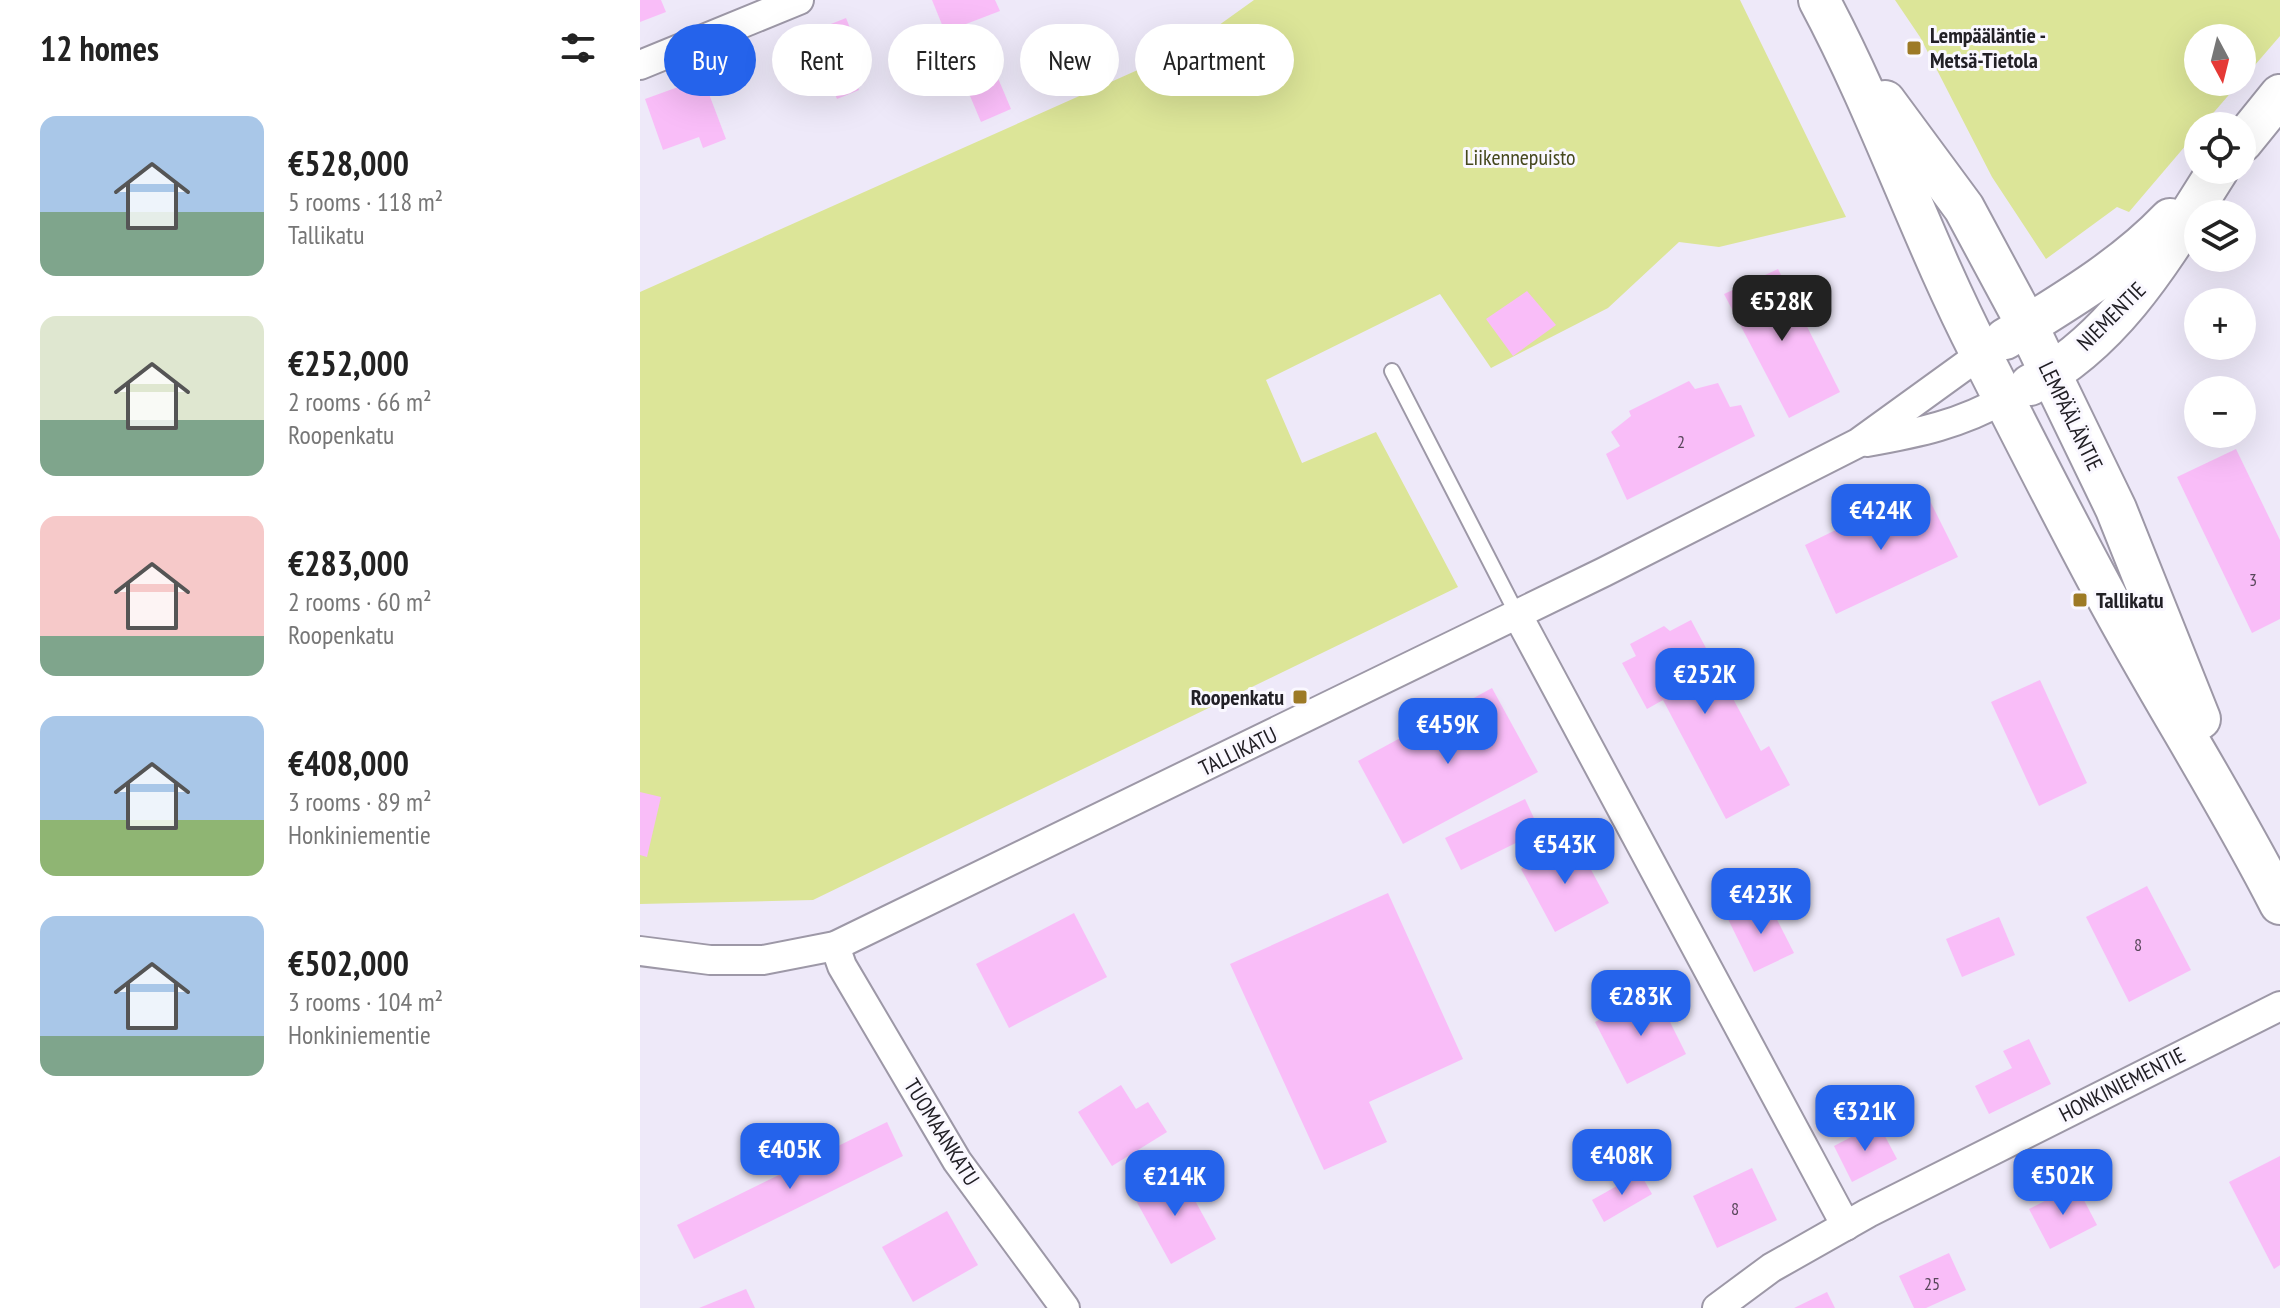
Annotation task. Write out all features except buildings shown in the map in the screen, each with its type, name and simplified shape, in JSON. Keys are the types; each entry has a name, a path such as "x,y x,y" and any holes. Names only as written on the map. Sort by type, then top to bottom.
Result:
{"main road":[{"name":"LEMPÄÄLÄNTIE","path":"1819,0 1845,49 1942,274 1981,354 2103,590 2235,816 2280,904"},
{"name":"LEMPÄÄLÄNTIE","path":"1845,49 1964,208 2027,325 2116,509 2164,624 2235,816"},
{"path":"2256,125 2280,95"},
{"name":"NIEMENTIE","path":"1981,354 2145,245 2204,184"},
{"name":"NIEMENTIE","path":"2006,398 2051,374 2139,293 2208,184"}],"street":[{"path":"640,65 799,0"},
{"name":"TALLIKATU","path":"640,951 710,960 763,960 835,946 1517,614 1858,443 1981,354"},
{"name":"TALLIKATU","path":"1858,443 1940,429 1976,415 2006,398"},
{"path":"1517,614 1846,1226"},
{"name":"TUOMAANKATU","path":"835,946 842,966 957,1161 1065,1308"},
{"name":"HONKINIEMENTIE","path":"1717,1308 1771,1268 1846,1226 2280,1006"}],"lane":[{"path":"1392,371 1517,614"}],"green space":[{"name":"Liikennepuisto","path":"1254,0 1740,0 1846,217 1719,247 1679,242 1608,308 1491,368 1440,294 1266,380 1302,463 1376,432 1458,587 813,900 640,904 640,292 1079,96 1119,96 1119,78 1135,71 1135,96 1294,96 1294,24 1220,24"},
{"path":"1895,0 2280,0 2280,36 2256,64 2256,24 2184,24 2184,96 2228,96 2214,112 2184,112 2184,147 2129,212 2117,207 2046,259 1992,177 1920,37"}],"place":[{"name":"Lempääläntie - Metsä-Tietola","path":"1914,48"},
{"name":"Tallikatu","path":"2080,600"},
{"name":"Roopenkatu","path":"1300,697"}]}
